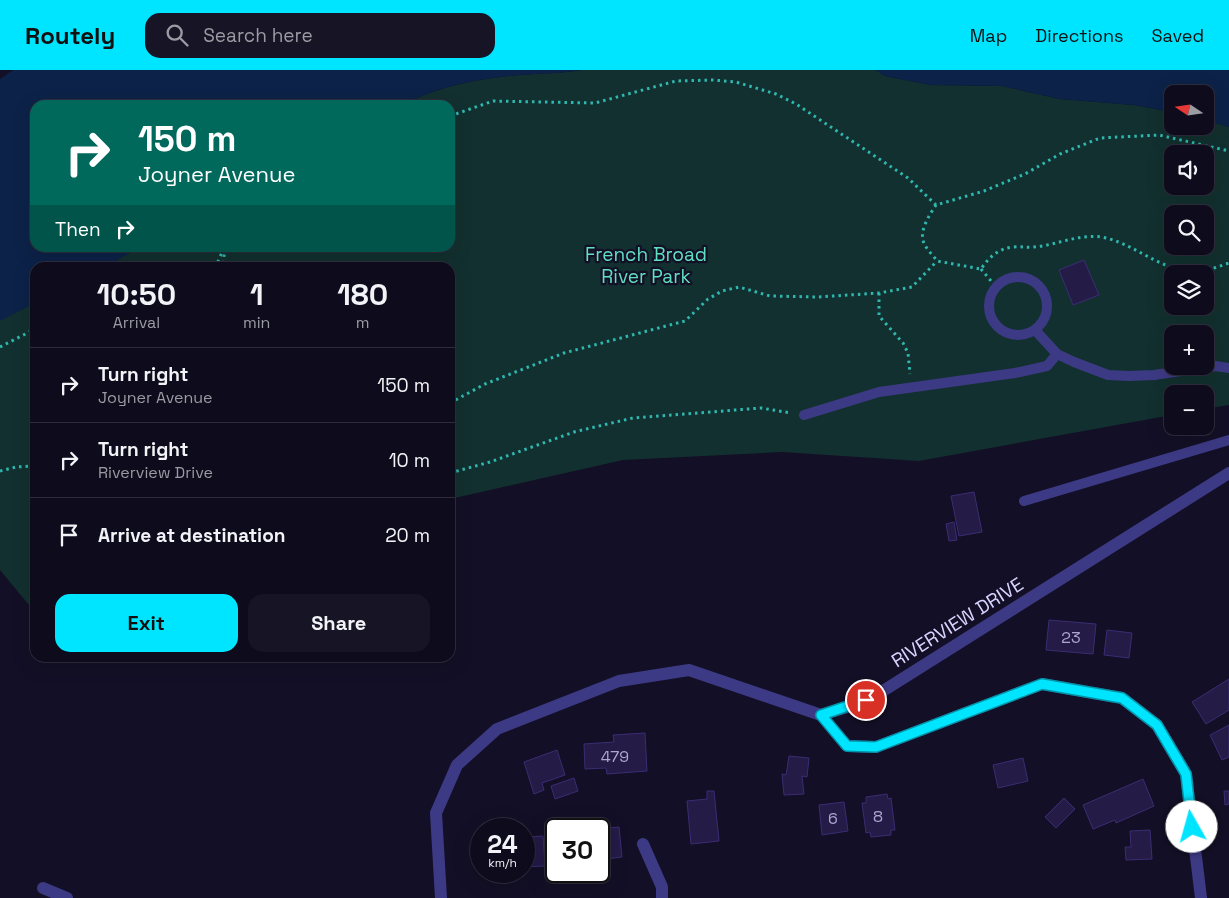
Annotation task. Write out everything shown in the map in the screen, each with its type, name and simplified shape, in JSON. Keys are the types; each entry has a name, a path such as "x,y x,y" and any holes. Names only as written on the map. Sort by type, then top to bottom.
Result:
{"street":[{"name":"RIVERVIEW DRIVE","path":"821,715 866,700 1229,473"},
{"path":"441,898 436,814 457,765 497,729 619,681 689,670 821,715 847,746 876,747 1042,684 1122,698 1157,725 1186,774 1200,898"},
{"path":"643,844 662,887 662,898"},
{"path":"43,888 67,898"}],"lane":[{"path":"1023,277 1032,280 1040,286 1048,305 1042,323 1035,330 1018,336 1008,334 1000,329 990,314 989,304 991,295 996,287 1008,279 1023,277"},
{"path":"1035,330 1057,354 1108,374 1154,375 1215,366 1229,368"},
{"path":"804,415 880,392 1015,373 1047,366 1057,354"},
{"path":"1024,501 1229,440"}],"path":[{"path":"455,114 493,101 595,103 676,81 713,80 736,82 776,94 796,104 908,178 936,205"},
{"path":"996,287 981,270 937,261 923,240 923,231 929,214 936,205 984,191 1025,174 1060,154 1100,138 1159,135 1229,150"},
{"path":"981,270 987,260 1001,250 1014,247 1033,247 1080,237 1105,238 1137,249 1158,262 1191,271 1210,269 1229,263"},
{"path":"455,400 485,384 564,353 685,321 708,299 722,291 739,288 770,296 818,297 878,293 912,287 937,261"},
{"path":"878,293 879,316 903,343 908,353 912,387"},
{"path":"0,347 30,332"},
{"path":"455,472 490,462 574,432 633,418 761,408 804,415"},
{"path":"0,471 30,466"}],"green space":[{"name":"French Broad River Park","path":"582,70 876,70 885,76 931,85 1002,86 1060,99 1134,105 1164,111 1164,135 1214,135 1214,123 1229,127 1229,405 1214,408 1214,385 1164,385 1164,416 919,461 782,452 623,460 455,498 455,262 107,262 126,252 455,252 455,100 412,100 434,91 504,76"},
{"path":"30,301 29,605 0,570 0,316"}],"water":[{"path":"13,70 582,70 504,76 469,82 434,91 412,100 30,100 30,252 132,252 114,262 30,262 30,306 0,321 0,79"},
{"path":"876,70 1229,70 1229,127 1214,123 1214,85 1164,85 1164,111 1134,105 1060,99 1002,86 931,85 885,76"}],"building":[{"path":"1084,260 1099,295 1073,305 1059,270"},
{"path":"974,492 982,532 959,536 951,496"},
{"path":"954,522 957,540 949,541 946,524"},
{"path":"1049,620 1096,624 1093,654 1046,650"},
{"path":"1107,630 1132,633 1129,658 1104,655"},
{"path":"1229,679 1229,710 1206,724 1192,702"},
{"path":"1229,725 1229,757 1222,760 1210,735"},
{"path":"645,733 647,771 607,774 606,768 585,769 584,744 614,742 613,735"},
{"path":"557,750 565,775 542,783 544,790 534,794 524,762"},
{"path":"789,756 809,758 807,777 802,776 804,794 784,795 782,774 786,775"},
{"path":"1023,758 1028,781 998,788 993,765"},
{"path":"574,778 578,791 555,799 551,786"},
{"path":"1143,779 1154,806 1116,823 1115,820 1093,829 1083,805"},
{"path":"707,791 714,791 719,841 691,844 687,801 707,799"},
{"path":"1224,791 1229,791 1229,804 1225,805"},
{"path":"887,794 888,799 891,798 895,830 891,830 891,835 871,837 870,832 866,833 862,803 866,803 866,797"},
{"path":"1064,798 1075,809 1056,828 1045,817"},
{"path":"844,802 848,831 822,835 819,805"},
{"path":"619,827 622,857 610,859 610,828"},
{"path":"1150,830 1152,859 1126,860 1125,847 1131,847 1130,831"},
{"path":"535,836 543,836 545,866 535,866"}],"route":[{"path":"866,700 821,715 847,746 876,747 1042,684 1122,698 1157,725 1186,774 1192,827"}]}
